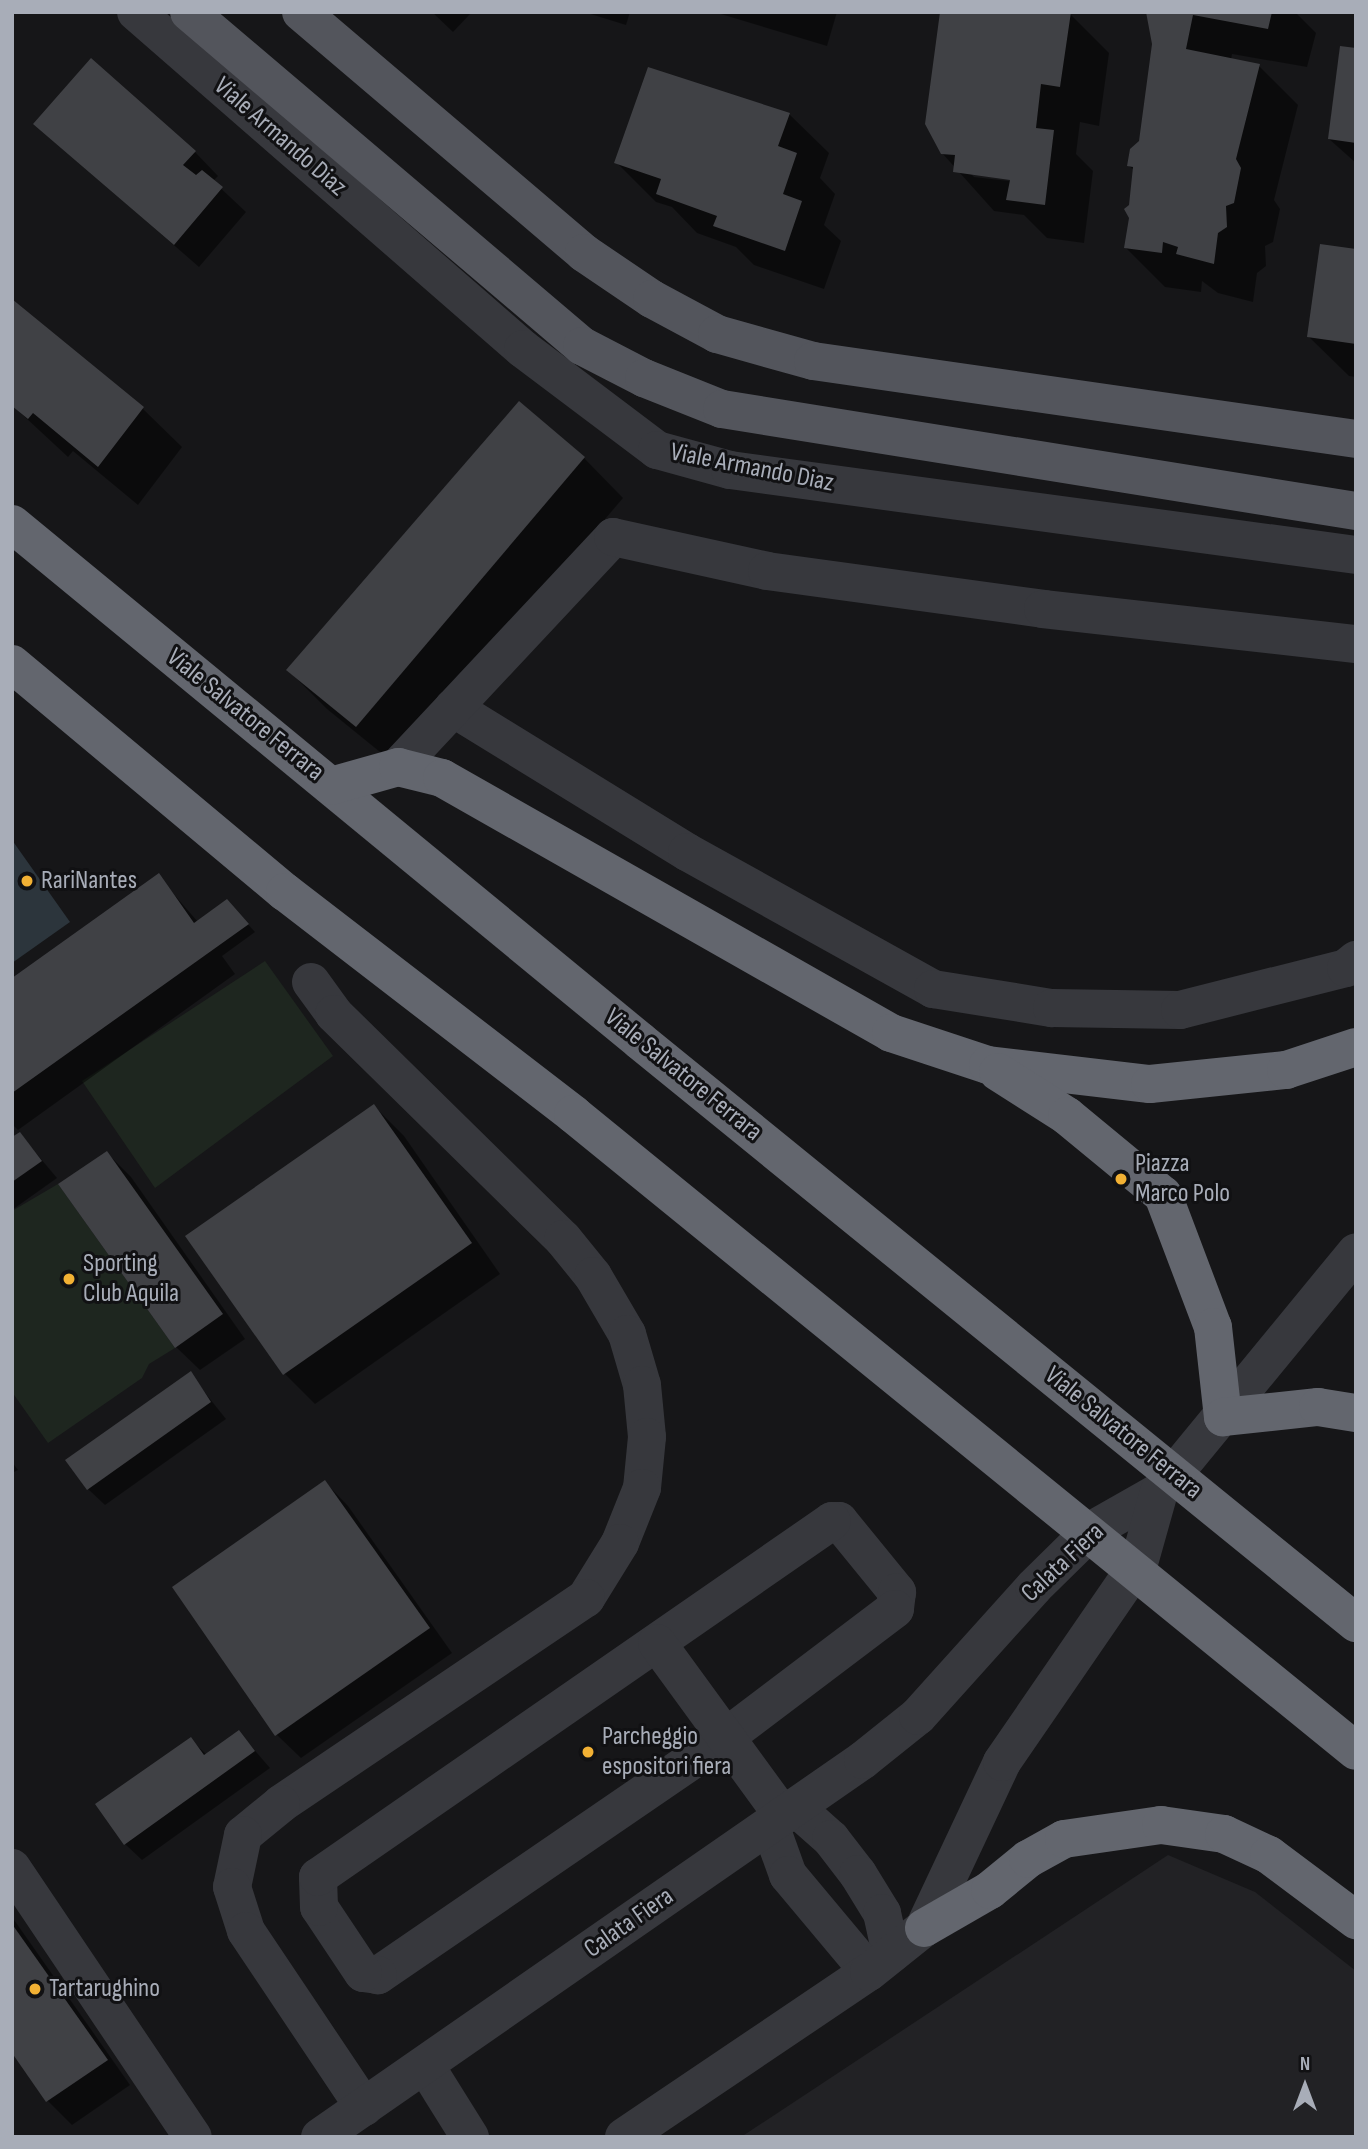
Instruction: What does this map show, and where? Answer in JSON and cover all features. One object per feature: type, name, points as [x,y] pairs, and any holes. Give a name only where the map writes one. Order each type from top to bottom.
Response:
[{"type":"highway","name":"Viale Salvatore Ferrara","points":[[12,524],[640,1041],[1356,1623]]},
{"type":"highway","points":[[12,664],[285,892],[573,1114],[1356,1751]]},
{"type":"highway","points":[[331,786],[398,767],[442,778],[891,1033],[988,1065],[1150,1084],[1286,1070],[1356,1047]]},
{"type":"highway","points":[[988,1065],[1068,1116],[1163,1195],[1213,1327],[1223,1417],[1318,1407],[1356,1413]]},
{"type":"highway","points":[[924,1928],[990,1890],[1028,1859],[1064,1839],[1161,1825],[1224,1834],[1269,1855],[1356,1920]]},
{"type":"main road","name":"Viale Armando Diaz","points":[[189,12],[572,338],[644,378],[722,409],[1356,511]]},
{"type":"main road","points":[[301,12],[584,253],[652,299],[717,334],[813,361],[1356,439]]},
{"type":"street","name":"Viale Armando Diaz","points":[[136,12],[523,349],[657,450],[730,470],[1356,555]]},
{"type":"street","points":[[398,767],[613,537],[767,571],[1043,610],[1356,644]]},
{"type":"street","points":[[453,708],[687,852],[933,989],[1052,1008],[1180,1010],[1346,968],[1356,960]]},
{"type":"street","points":[[311,982],[334,1014],[563,1239],[593,1276],[627,1334],[642,1385],[647,1437],[642,1488],[620,1543],[586,1598],[281,1804],[243,1835],[232,1887],[246,1931],[364,2107]]},
{"type":"street","points":[[1159,1492],[1356,1252]]},
{"type":"street","name":"Calata Fiera","points":[[320,2137],[783,1816],[918,1716],[1034,1587],[1092,1530],[1159,1492]]},
{"type":"street","name":"Calata Fiera","points":[[624,2137],[880,1963],[924,1928],[1002,1762],[1139,1563],[1159,1492]]},
{"type":"street","points":[[832,1521],[839,1521],[897,1592],[895,1609],[726,1737],[378,1975],[363,1973],[319,1907],[318,1877],[832,1521]]},
{"type":"street","points":[[657,1643],[783,1816],[831,1839],[858,1874],[882,1913],[880,1963]]},
{"type":"street","points":[[783,1816],[788,1875],[880,1963]]},
{"type":"street","points":[[12,1868],[193,2137]]},
{"type":"street","points":[[425,2065],[470,2137]]},
{"type":"shaded area","name":"RariNantes","points":[[12,840],[70,922],[12,963]]},
{"type":"shaded area","points":[[265,961],[333,1056],[155,1188],[82,1081]]},
{"type":"shaded area","name":"Sporting Club Aquila","points":[[58,1184],[175,1348],[149,1364],[142,1378],[48,1443],[12,1392],[12,1211]]},
{"type":"shaded area","points":[[1168,1855],[1255,1892],[1356,1971],[1356,2137],[741,2137]]},
{"type":"building","points":[[940,12],[1071,12],[1060,87],[1041,84],[1036,128],[1054,130],[1045,205],[1006,200],[1010,180],[953,172],[955,155],[941,154],[925,124]]},
{"type":"building","points":[[1146,12],[1272,12],[1268,29],[1193,15],[1186,49],[1260,64],[1236,159],[1241,168],[1234,203],[1226,206],[1227,227],[1218,233],[1214,264],[1176,254],[1178,247],[1163,242],[1162,253],[1124,248],[1129,218],[1124,209],[1129,205],[1133,167],[1127,166],[1130,149],[1139,141],[1152,44]]},
{"type":"building","points":[[1340,46],[1356,48],[1356,143],[1328,139]]},
{"type":"building","points":[[91,58],[196,151],[183,165],[196,175],[202,170],[223,187],[174,245],[33,124]]},
{"type":"building","points":[[648,67],[790,113],[778,146],[797,153],[783,194],[802,201],[785,251],[713,226],[717,216],[656,194],[661,179],[614,163]]},
{"type":"building","points":[[1320,244],[1356,249],[1356,344],[1307,337]]},
{"type":"building","points":[[12,299],[144,407],[98,467],[33,413],[28,419],[12,406]]},
{"type":"building","points":[[519,401],[585,457],[356,727],[286,670]]},
{"type":"building","points":[[159,873],[194,923],[227,899],[249,924],[12,1093],[12,978]]},
{"type":"building","points":[[374,1104],[472,1243],[283,1375],[185,1236]]},
{"type":"building","points":[[20,1132],[42,1161],[12,1182],[12,1137]]},
{"type":"building","points":[[107,1151],[223,1314],[175,1348],[58,1184]]},
{"type":"building","points":[[191,1371],[211,1402],[87,1490],[65,1460]]},
{"type":"building","points":[[325,1480],[430,1628],[275,1736],[172,1587]]},
{"type":"building","points":[[239,1730],[255,1751],[124,1845],[95,1804],[191,1737],[204,1755]]},
{"type":"building","name":"Tartarughino","points":[[12,1924],[108,2060],[46,2102],[12,2053]]},
{"type":"place","name":"RariNantes","points":[[27,881]]},
{"type":"place","name":"Piazza Marco Polo","points":[[1121,1179]]},
{"type":"place","name":"Sporting Club Aquila","points":[[69,1279]]},
{"type":"place","name":"Parcheggio espositori fiera","points":[[588,1752]]},
{"type":"place","name":"Tartarughino","points":[[35,1989]]}]
